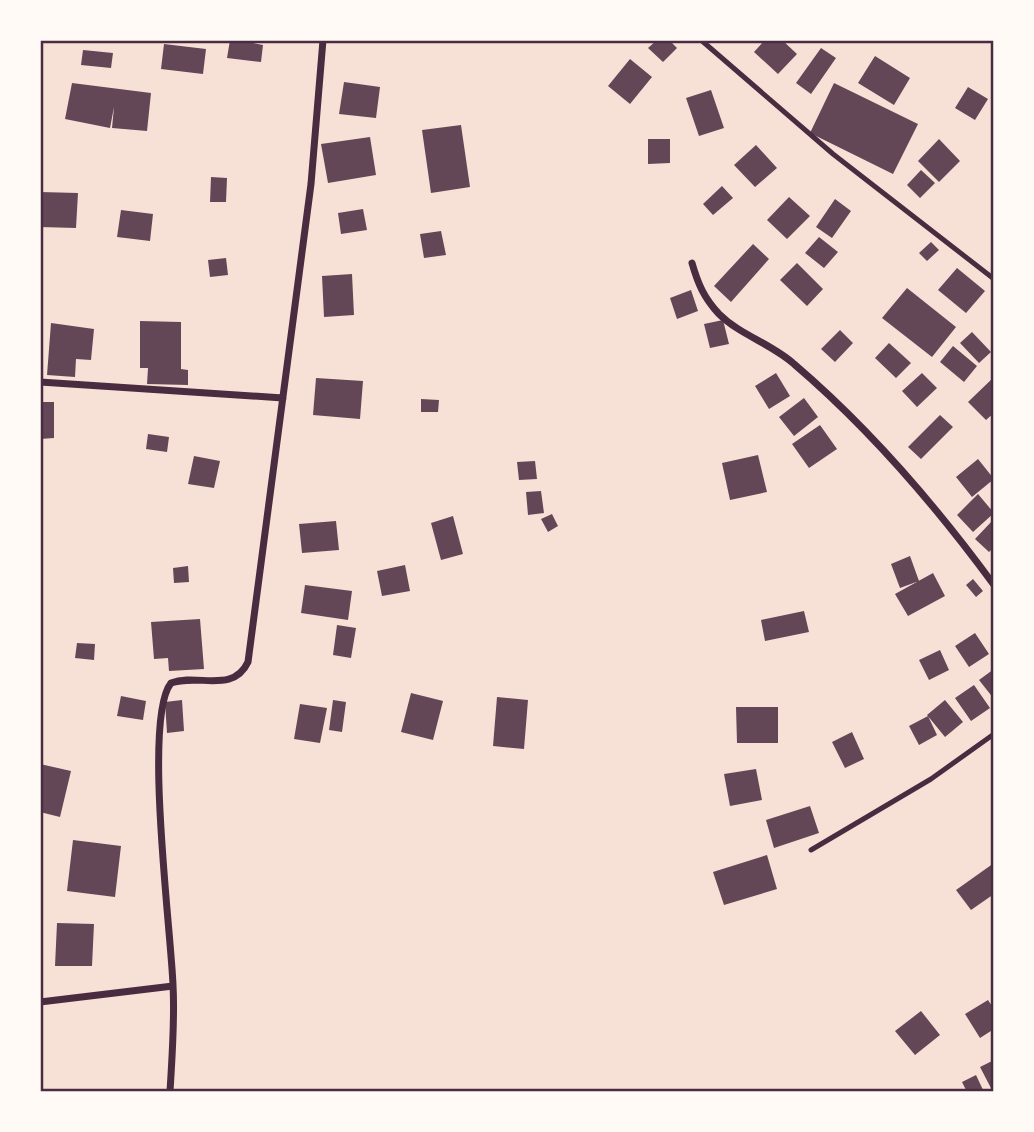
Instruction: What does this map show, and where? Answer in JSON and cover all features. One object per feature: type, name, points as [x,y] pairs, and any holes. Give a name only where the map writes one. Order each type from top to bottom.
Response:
[{"type":"street","points":[[170,1092],[173,986],[159,799],[160,705],[171,682],[180,679],[229,681],[241,675],[248,662],[311,184],[323,40]]},
{"type":"street","points":[[692,263],[699,287],[722,316],[794,363],[923,495],[994,584]]},
{"type":"street","points":[[40,382],[283,398]]},
{"type":"street","points":[[40,1002],[173,986]]},
{"type":"lane","points":[[701,40],[833,154],[994,279]]},
{"type":"lane","points":[[811,850],[931,779],[994,734]]},
{"type":"building","points":[[230,40],[253,40],[253,43],[263,45],[261,62],[227,58]]},
{"type":"building","points":[[657,40],[669,40],[677,48],[663,62],[648,48]]},
{"type":"building","points":[[765,40],[782,40],[797,54],[778,74],[754,52]]},
{"type":"building","points":[[164,44],[206,49],[203,74],[161,69]]},
{"type":"building","points":[[821,48],[836,58],[811,94],[796,83]]},
{"type":"building","points":[[83,50],[113,53],[111,68],[81,65]]},
{"type":"building","points":[[875,56],[910,78],[894,105],[858,83]]},
{"type":"building","points":[[630,59],[652,77],[630,104],[608,86]]},
{"type":"building","points":[[344,82],[380,87],[376,118],[339,114]]},
{"type":"building","points":[[72,83],[151,93],[147,131],[112,128],[114,107],[110,128],[65,119]]},
{"type":"building","points":[[834,83],[918,124],[893,174],[810,133]]},
{"type":"building","points":[[968,87],[988,99],[975,120],[955,108]]},
{"type":"building","points":[[711,90],[724,128],[699,136],[686,98]]},
{"type":"building","points":[[461,125],[470,187],[431,193],[422,130]]},
{"type":"building","points":[[370,137],[376,175],[328,183],[321,144]]},
{"type":"building","points":[[648,139],[670,139],[670,163],[648,164]]},
{"type":"building","points":[[939,139],[960,161],[939,182],[918,161]]},
{"type":"building","points":[[756,145],[777,168],[755,187],[734,165]]},
{"type":"building","points":[[921,170],[935,183],[920,198],[907,185]]},
{"type":"building","points":[[211,177],[227,178],[226,202],[210,202]]},
{"type":"building","points":[[722,186],[733,198],[713,215],[703,204]]},
{"type":"building","points":[[40,192],[78,193],[76,228],[40,227]]},
{"type":"building","points":[[789,197],[810,216],[787,239],[767,220]]},
{"type":"building","points":[[835,199],[851,211],[832,238],[816,227]]},
{"type":"building","points":[[363,209],[367,230],[341,234],[338,213]]},
{"type":"building","points":[[121,210],[153,214],[150,241],[117,237]]},
{"type":"building","points":[[441,231],[446,255],[424,258],[420,234]]},
{"type":"building","points":[[819,237],[838,252],[824,268],[805,253]]},
{"type":"building","points":[[931,242],[939,250],[927,261],[919,253]]},
{"type":"building","points":[[753,244],[769,259],[731,302],[714,286]]},
{"type":"building","points":[[226,258],[228,275],[210,277],[208,260]]},
{"type":"building","points":[[797,263],[823,289],[807,306],[780,280]]},
{"type":"building","points":[[957,268],[985,291],[966,313],[938,290]]},
{"type":"building","points":[[352,274],[354,315],[324,317],[322,276]]},
{"type":"building","points":[[907,288],[956,327],[932,357],[882,318]]},
{"type":"building","points":[[691,290],[698,311],[677,319],[670,298]]},
{"type":"building","points":[[723,320],[729,344],[710,348],[704,324]]},
{"type":"building","points":[[140,321],[181,322],[181,369],[188,370],[188,385],[147,384],[148,368],[140,368]]},
{"type":"building","points":[[51,323],[94,329],[91,360],[76,359],[75,377],[47,375]]},
{"type":"building","points":[[840,330],[853,343],[835,362],[821,349]]},
{"type":"building","points":[[972,332],[991,352],[979,363],[960,343]]},
{"type":"building","points":[[889,343],[911,363],[896,378],[875,358]]},
{"type":"building","points":[[953,346],[977,366],[964,382],[940,362]]},
{"type":"building","points":[[776,373],[790,396],[769,409],[755,386]]},
{"type":"building","points":[[922,373],[937,388],[917,407],[902,391]]},
{"type":"building","points":[[994,377],[994,413],[986,420],[968,402]]},
{"type":"building","points":[[316,378],[363,381],[360,419],[313,415]]},
{"type":"building","points":[[804,398],[818,417],[794,436],[779,417]]},
{"type":"building","points":[[421,399],[439,400],[438,412],[421,412]]},
{"type":"building","points":[[40,402],[54,402],[54,438],[40,439]]},
{"type":"building","points":[[940,415],[953,427],[921,459],[908,447]]},
{"type":"building","points":[[820,425],[837,449],[809,468],[792,444]]},
{"type":"building","points":[[148,434],[169,437],[167,452],[146,449]]},
{"type":"building","points":[[758,455],[767,492],[730,500],[722,463]]},
{"type":"building","points":[[194,456],[220,461],[214,488],[188,484]]},
{"type":"building","points":[[978,459],[994,479],[972,497],[956,477]]},
{"type":"building","points":[[535,461],[537,479],[519,480],[517,462]]},
{"type":"building","points":[[541,491],[544,513],[528,515],[526,492]]},
{"type":"building","points":[[978,494],[994,513],[973,532],[957,515]]},
{"type":"building","points":[[552,514],[558,526],[548,532],[541,519]]},
{"type":"building","points":[[453,516],[463,554],[441,560],[431,523]]},
{"type":"building","points":[[336,521],[339,550],[302,553],[299,524]]},
{"type":"building","points":[[992,521],[994,547],[989,552],[975,539]]},
{"type":"building","points":[[910,556],[919,581],[900,588],[891,564]]},
{"type":"building","points":[[405,565],[410,591],[382,596],[377,571]]},
{"type":"building","points":[[188,566],[189,582],[174,583],[173,568]]},
{"type":"building","points":[[933,573],[945,596],[908,616],[895,594]]},
{"type":"building","points":[[973,579],[983,591],[976,597],[966,585]]},
{"type":"building","points":[[305,585],[352,591],[348,620],[301,613]]},
{"type":"building","points":[[804,611],[809,632],[765,641],[761,620]]},
{"type":"building","points":[[200,619],[204,669],[169,671],[168,658],[154,659],[151,622]]},
{"type":"building","points":[[337,625],[356,628],[351,658],[333,655]]},
{"type":"building","points":[[975,633],[989,654],[969,667],[955,646]]},
{"type":"building","points":[[77,643],[95,644],[94,660],[75,658]]},
{"type":"building","points":[[940,650],[949,670],[929,680],[919,660]]},
{"type":"building","points":[[994,669],[994,699],[979,680]]},
{"type":"building","points":[[974,685],[990,708],[971,721],[955,698]]},
{"type":"building","points":[[411,693],[443,701],[433,740],[401,732]]},
{"type":"building","points":[[121,696],[146,701],[143,720],[117,716]]},
{"type":"building","points":[[497,697],[528,700],[524,749],[493,746]]},
{"type":"building","points":[[182,700],[184,731],[167,733],[165,702]]},
{"type":"building","points":[[333,700],[346,702],[342,732],[329,730]]},
{"type":"building","points":[[945,700],[963,722],[945,737],[927,715]]},
{"type":"building","points":[[300,704],[327,708],[320,743],[294,739]]},
{"type":"building","points":[[736,707],[778,707],[778,743],[737,743]]},
{"type":"building","points":[[928,716],[937,735],[919,745],[909,726]]},
{"type":"building","points":[[852,732],[864,759],[845,768],[832,742]]},
{"type":"building","points":[[40,764],[71,771],[60,817],[40,812]]},
{"type":"building","points":[[756,769],[762,800],[730,806],[724,774]]},
{"type":"building","points":[[810,806],[819,833],[774,848],[766,820]]},
{"type":"building","points":[[73,840],[121,846],[115,897],[67,891]]},
{"type":"building","points":[[767,855],[777,889],[724,905],[713,872]]},
{"type":"building","points":[[994,863],[994,894],[971,910],[956,890]]},
{"type":"building","points":[[57,923],[94,924],[92,966],[55,966]]},
{"type":"building","points":[[988,1000],[994,1009],[994,1029],[980,1038],[965,1014]]},
{"type":"building","points":[[921,1011],[940,1035],[915,1055],[895,1031]]},
{"type":"building","points":[[994,1060],[994,1092],[993,1092],[980,1067]]},
{"type":"building","points":[[976,1075],[984,1092],[967,1092],[962,1082]]}]
